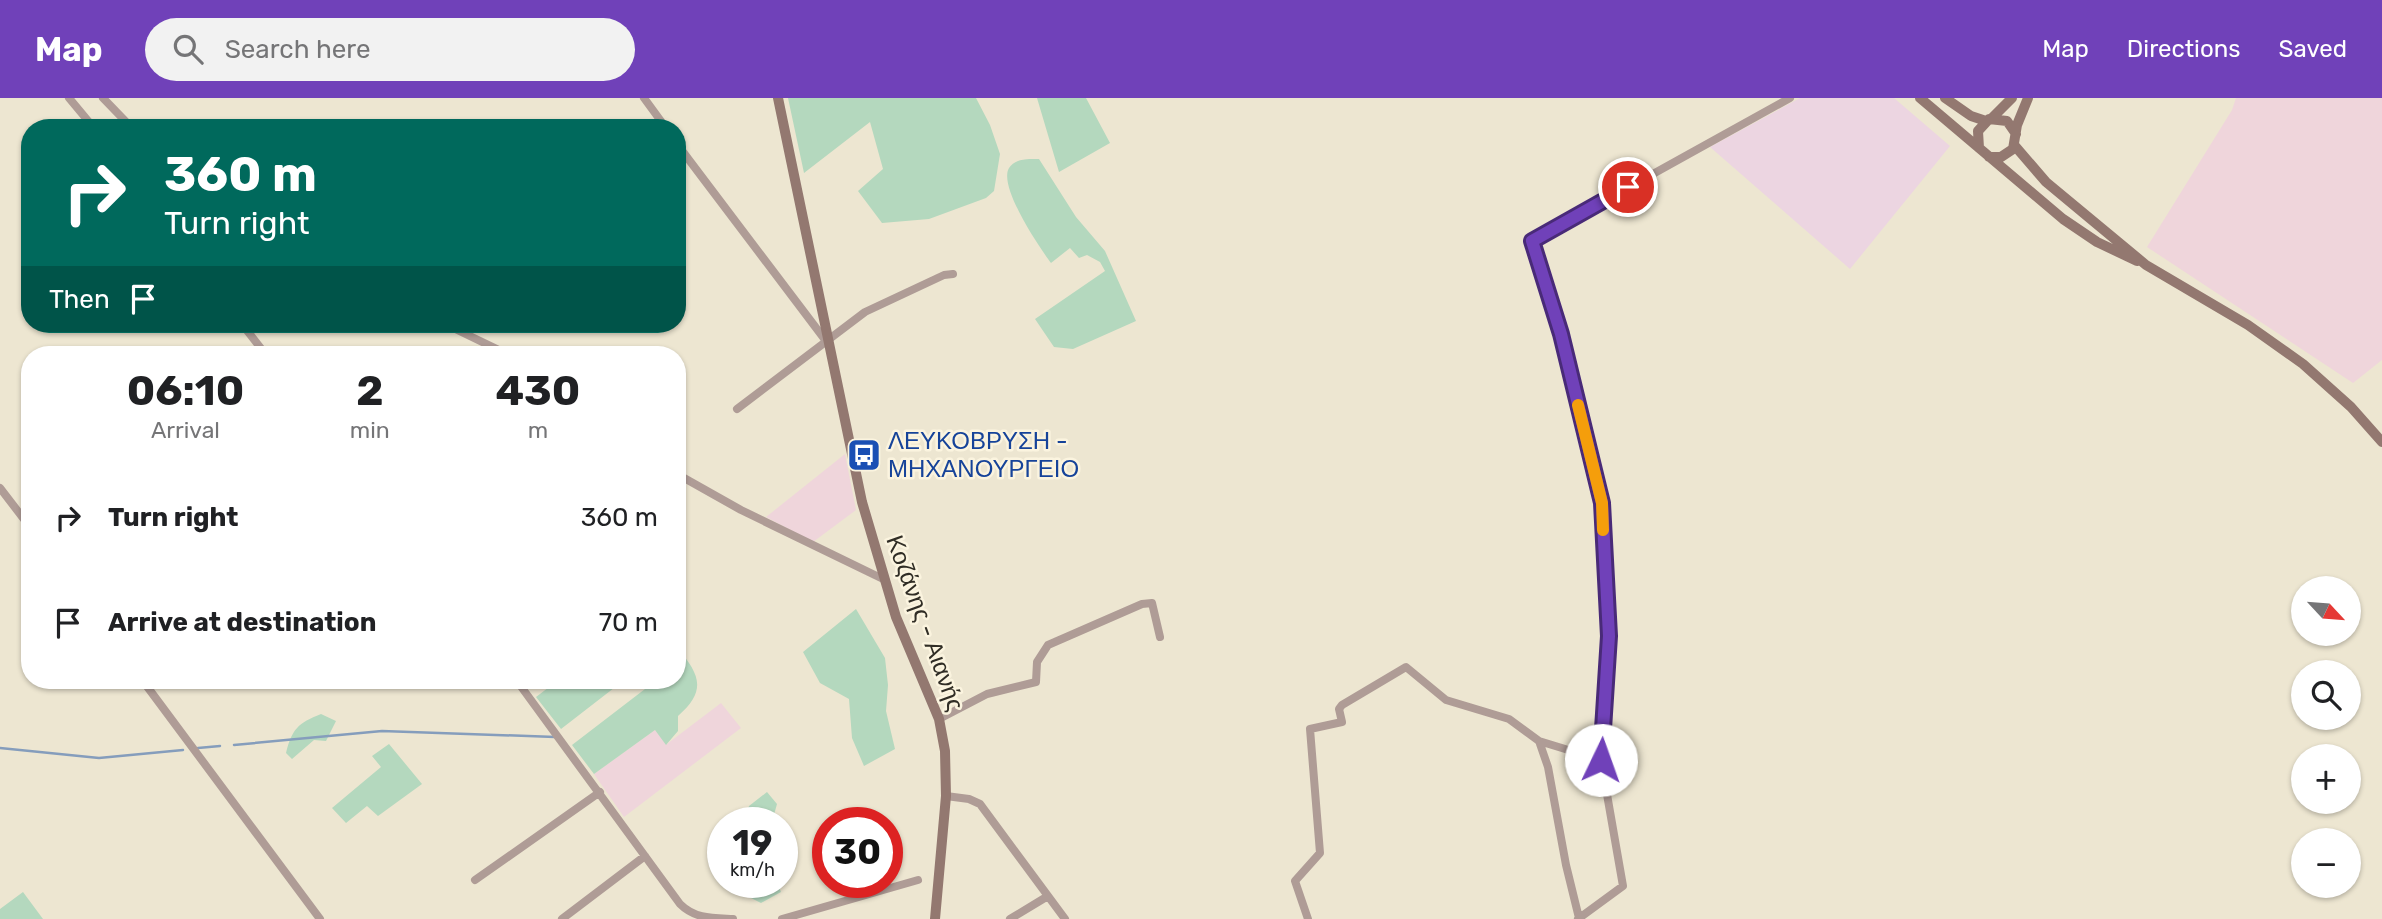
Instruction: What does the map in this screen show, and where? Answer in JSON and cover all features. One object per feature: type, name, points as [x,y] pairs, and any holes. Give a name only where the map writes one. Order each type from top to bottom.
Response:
[{"type":"street","points":[[69,98],[86,119]]},
{"type":"street","points":[[103,98],[123,119]]},
{"type":"street","points":[[644,98],[659,119]]},
{"type":"street","name":"Κοζάνης - Αιανής","points":[[778,98],[826,341],[862,502],[883,579],[939,719],[945,751],[946,796],[935,919]]},
{"type":"street","points":[[1539,741],[1548,767],[1578,918],[1623,886],[1601,760],[1609,636],[1602,503],[1561,334],[1532,241],[1699,146],[1790,98]]},
{"type":"street","points":[[1920,98],[2009,177],[2079,231],[2146,265],[2282,347],[2351,407],[2382,442]]},
{"type":"street","points":[[1945,98],[1971,116],[2007,121],[2015,140],[2046,182],[2146,265]]},
{"type":"street","points":[[1979,148],[1976,135],[2012,98]]},
{"type":"street","points":[[1989,157],[2004,156],[2015,140],[2028,98]]},
{"type":"street","points":[[686,156],[826,341]]},
{"type":"street","points":[[737,409],[865,312],[893,297],[944,275],[953,274]]},
{"type":"street","points":[[464,333],[490,346]]},
{"type":"street","points":[[686,479],[752,516],[883,579]]},
{"type":"street","points":[[0,488],[21,515]]},
{"type":"street","points":[[939,719],[987,694],[1035,682],[1037,662],[1048,645],[1142,604],[1152,603],[1160,637]]},
{"type":"street","points":[[1308,919],[1295,881],[1320,853],[1310,729],[1342,722],[1339,709],[1342,705],[1406,667],[1446,700],[1508,719],[1539,741],[1601,760]]},
{"type":"street","points":[[149,689],[320,919]]},
{"type":"street","points":[[523,689],[688,912],[702,917],[733,919]]},
{"type":"street","points":[[475,880],[600,792]]},
{"type":"street","points":[[946,796],[969,799],[979,804],[1065,919]]},
{"type":"street","points":[[562,919],[645,856]]},
{"type":"street","points":[[782,919],[918,880]]},
{"type":"street","points":[[1010,919],[1048,896]]},
{"type":"shaded area","points":[[1800,98],[1894,98],[1950,146],[1850,269],[1710,147]]},
{"type":"shaded area","points":[[2236,98],[2382,98],[2382,360],[2353,383],[2147,247],[2232,110]]},
{"type":"shaded area","points":[[845,454],[856,510],[813,542],[766,517]]},
{"type":"shaded area","points":[[721,703],[741,728],[624,817],[594,774],[655,730],[667,744]]},
{"type":"green space","points":[[788,98],[976,98],[990,125],[1000,154],[994,191],[986,198],[929,219],[882,223],[858,191],[883,169],[870,122],[804,173]]},
{"type":"green space","points":[[1037,98],[1086,98],[1110,143],[1059,172]]},
{"type":"green space","points":[[1039,159],[1076,217],[1105,251],[1136,321],[1073,349],[1054,347],[1035,319],[1105,271],[1100,262],[1087,255],[1079,258],[1070,248],[1051,263],[1030,231],[1014,202],[1007,177],[1009,168],[1015,162]]},
{"type":"green space","points":[[856,609],[885,658],[888,685],[886,711],[895,749],[864,766],[852,738],[849,699],[820,683],[803,652]]},
{"type":"green space","points":[[686,659],[691,666],[697,690],[694,698],[678,716],[678,731],[666,745],[655,730],[594,774],[572,745],[645,689],[686,689]]},
{"type":"green space","points":[[546,689],[613,689],[561,729],[536,697]]},
{"type":"green space","points":[[321,714],[336,721],[326,741],[314,740],[292,759],[286,753],[294,732],[301,724]]},
{"type":"green space","points":[[389,744],[422,784],[378,816],[367,806],[346,823],[332,808],[381,767],[372,756]]},
{"type":"green space","points":[[767,792],[777,804],[776,807],[749,806]]},
{"type":"green space","points":[[23,892],[43,919],[0,919],[0,909]]},
{"type":"green space","points":[[751,898],[770,898],[761,903]]},
{"type":"waterway","points":[[234,745],[382,731],[555,737]]},
{"type":"waterway","points":[[198,748],[220,746]]},
{"type":"waterway","points":[[0,748],[99,758],[183,750]]},
{"type":"slow traffic","points":[[1578,405],[1602,503],[1603,530]]},
{"type":"place","name":"ΛΕΥΚΟΒΡΥΣΗ - ΜΗΧΑΝΟΥΡΓΕΙΟ","points":[[864,455]]},
{"type":"route","points":[[1601,760],[1609,636],[1609,592],[1602,503],[1561,334],[1532,241],[1628,187]]}]
